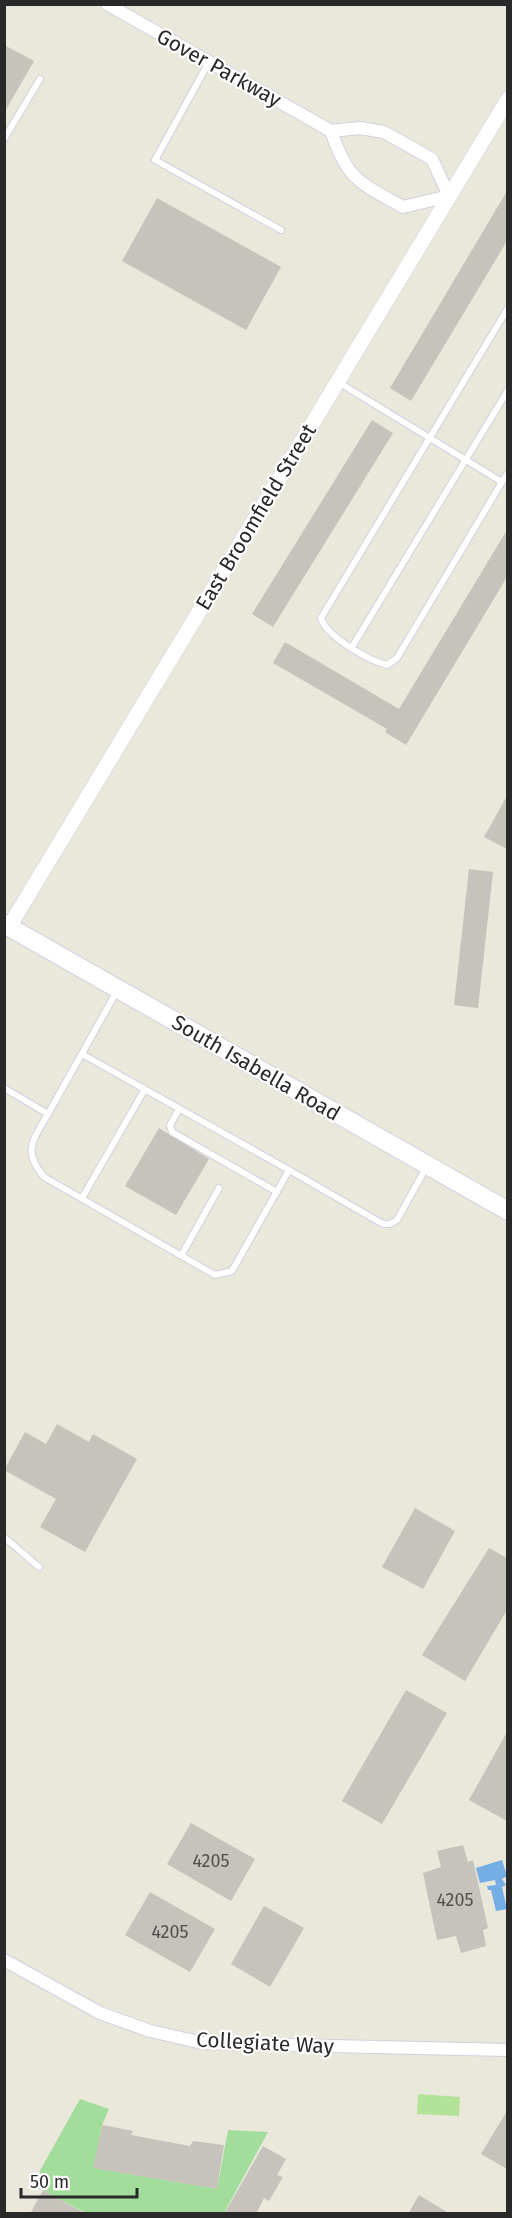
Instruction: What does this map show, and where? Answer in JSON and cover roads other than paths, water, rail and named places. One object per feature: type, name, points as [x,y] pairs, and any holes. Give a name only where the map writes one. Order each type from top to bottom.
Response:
[{"type":"main road","name":"South Isabella Road","points":[[6,929],[118,989],[507,1212]]},
{"type":"street","name":"Gover Parkway","points":[[107,4],[127,9],[209,62],[331,131]]},
{"type":"street","name":"East Broomfield Street","points":[[6,929],[507,99]]},
{"type":"street","points":[[360,128],[384,132],[432,159],[450,196],[403,207],[360,182],[348,172],[331,131],[360,128]]},
{"type":"street","name":"Collegiate Way","points":[[4,1960],[100,2013],[150,2031],[203,2043],[507,2050]]},
{"type":"lane","points":[[209,62],[155,160],[281,230]]},
{"type":"lane","points":[[4,139],[40,79]]},
{"type":"lane","points":[[507,309],[321,618],[324,628],[376,662],[387,665],[398,658],[507,473]]},
{"type":"lane","points":[[338,382],[502,482]]},
{"type":"lane","points":[[352,647],[507,390]]},
{"type":"lane","points":[[118,989],[30,1149],[33,1164],[44,1177],[215,1275],[232,1271],[289,1170]]},
{"type":"lane","points":[[82,1054],[383,1224],[390,1224],[397,1220],[428,1166]]},
{"type":"lane","points":[[4,1088],[48,1114]]},
{"type":"lane","points":[[82,1198],[145,1089]]},
{"type":"lane","points":[[179,1109],[170,1125],[172,1132],[277,1192]]},
{"type":"lane","points":[[181,1256],[219,1188]]},
{"type":"lane","points":[[4,1537],[39,1568]]},
{"type":"water","points":[[502,1860],[507,1876],[502,1879],[506,1885],[502,1887],[507,1909],[496,1911],[491,1890],[488,1890],[487,1886],[496,1885],[495,1880],[480,1883],[476,1868]]}]
